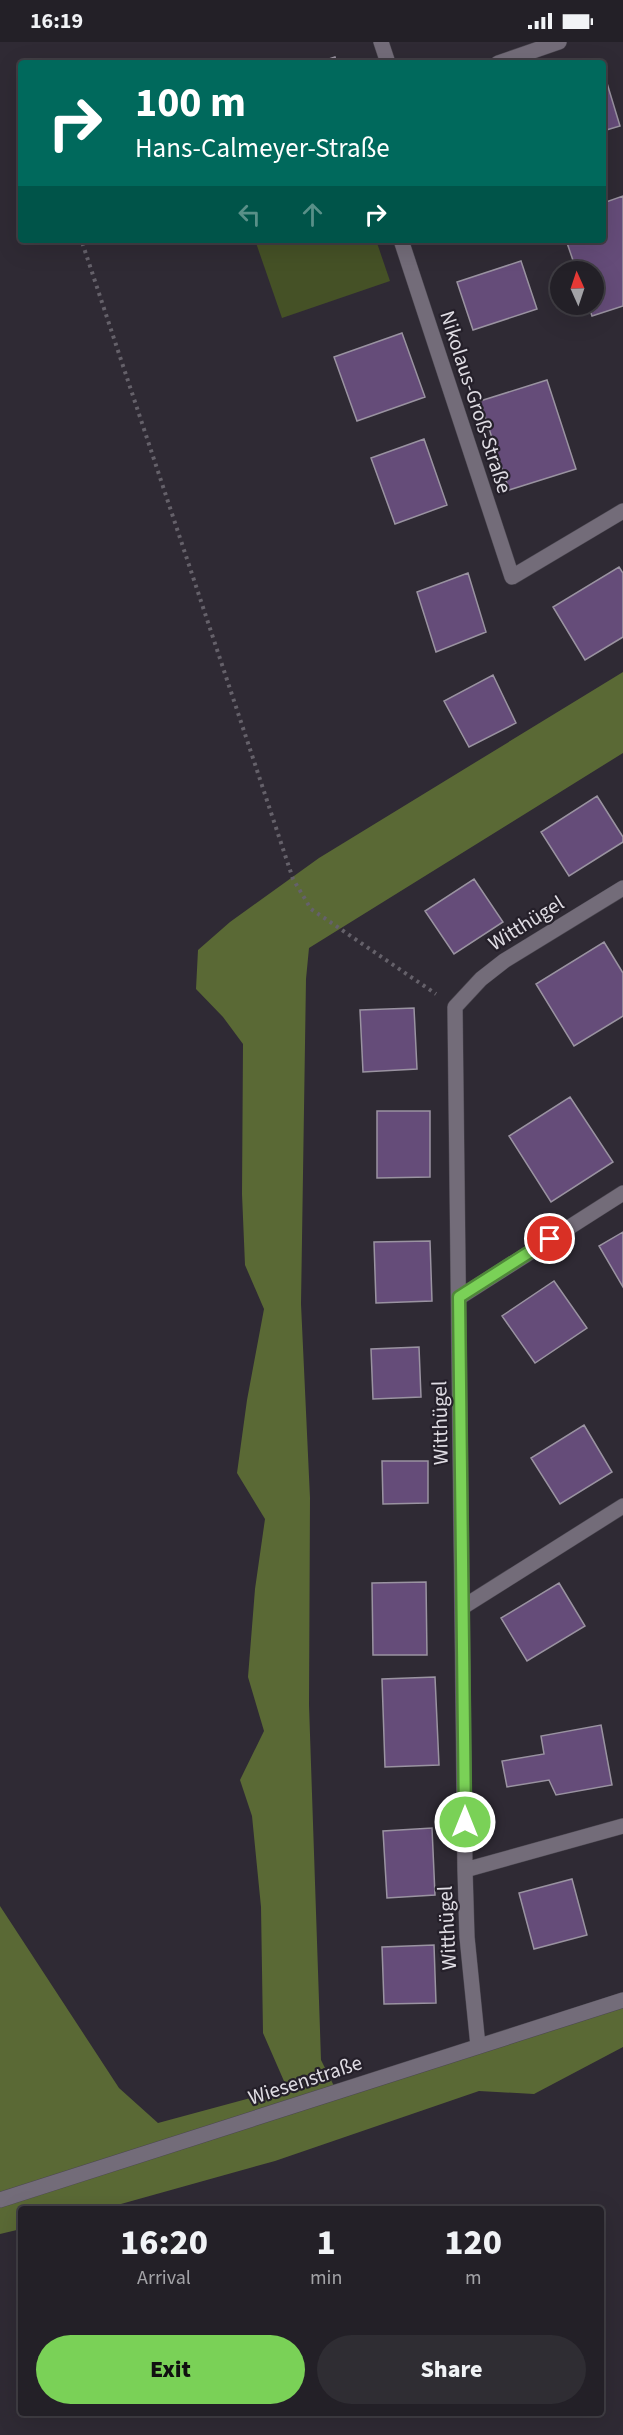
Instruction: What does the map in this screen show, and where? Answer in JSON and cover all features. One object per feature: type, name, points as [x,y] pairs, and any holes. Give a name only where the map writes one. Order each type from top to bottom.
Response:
[{"type":"street","points":[[381,42],[387,60]]},
{"type":"street","points":[[507,60],[559,42]]},
{"type":"street","name":"Nikolaus-Groß-Straße","points":[[402,243],[512,577],[623,511]]},
{"type":"street","name":"Witthügel","points":[[478,2046],[467,1936],[465,1870],[455,1006],[481,979],[504,961],[623,888]]},
{"type":"street","points":[[459,1297],[623,1193]]},
{"type":"street","points":[[463,1607],[623,1506]]},
{"type":"street","points":[[465,1870],[623,1826]]},
{"type":"street","name":"Wiesenstraße","points":[[0,2200],[623,2000]]},
{"type":"path","points":[[82,243],[293,879],[311,909],[455,1006]]},
{"type":"green space","points":[[256,243],[377,243],[390,281],[282,318]]},
{"type":"green space","points":[[623,672],[623,753],[309,948],[306,979],[301,1304],[310,1498],[309,1705],[321,2060],[337,2092],[623,2000],[623,2047],[534,2094],[479,2091],[275,2161],[114,2206],[18,2206],[18,2230],[0,2234],[0,1906],[119,2088],[158,2123],[287,2088],[263,2033],[261,1907],[252,1816],[240,1780],[264,1731],[248,1677],[255,1589],[265,1519],[237,1473],[247,1400],[264,1309],[245,1265],[242,1194],[243,1044],[223,1017],[196,989],[198,950],[230,922],[319,858]]},
{"type":"building","points":[[606,80],[620,126],[606,130]]},
{"type":"building","points":[[623,196],[623,306],[604,312],[604,261],[573,261],[567,243],[606,243],[606,202]]},
{"type":"building","points":[[521,261],[537,309],[473,330],[457,282]]},
{"type":"building","points":[[402,333],[425,397],[357,421],[334,357]]},
{"type":"building","points":[[547,380],[576,469],[509,490],[480,401]]},
{"type":"building","points":[[424,439],[447,505],[395,524],[371,458]]},
{"type":"building","points":[[619,567],[623,573],[623,637],[585,660],[553,607]]},
{"type":"building","points":[[468,573],[486,632],[436,652],[417,592]]},
{"type":"building","points":[[493,675],[516,723],[469,747],[444,701]]},
{"type":"building","points":[[597,796],[623,837],[623,842],[569,876],[541,832]]},
{"type":"building","points":[[474,879],[503,922],[454,954],[425,911]]},
{"type":"building","points":[[604,942],[623,973],[623,1016],[574,1046],[536,984]]},
{"type":"building","points":[[414,1008],[417,1069],[363,1072],[360,1010]]},
{"type":"building","points":[[570,1097],[613,1162],[551,1202],[509,1136]]},
{"type":"building","points":[[377,1111],[430,1111],[430,1177],[377,1178]]},
{"type":"building","points":[[623,1232],[623,1287],[599,1246]]},
{"type":"building","points":[[430,1241],[432,1301],[376,1303],[374,1242]]},
{"type":"building","points":[[554,1281],[587,1328],[535,1363],[502,1316]]},
{"type":"building","points":[[419,1347],[421,1397],[373,1399],[371,1349]]},
{"type":"building","points":[[584,1425],[612,1472],[560,1504],[531,1458]]},
{"type":"building","points":[[382,1461],[428,1461],[428,1503],[383,1504]]},
{"type":"building","points":[[426,1582],[427,1655],[373,1655],[372,1583]]},
{"type":"building","points":[[559,1583],[585,1626],[527,1661],[501,1618]]},
{"type":"building","points":[[435,1677],[439,1765],[385,1767],[382,1679]]},
{"type":"building","points":[[601,1725],[612,1785],[556,1795],[549,1780],[507,1787],[502,1761],[544,1754],[541,1736]]},
{"type":"building","points":[[432,1828],[435,1895],[387,1898],[383,1831]]},
{"type":"building","points":[[572,1879],[587,1935],[534,1949],[519,1893]]},
{"type":"building","points":[[434,1945],[436,2003],[384,2004],[382,1947]]},
{"type":"route","points":[[465,1822],[459,1297],[550,1239]]}]
